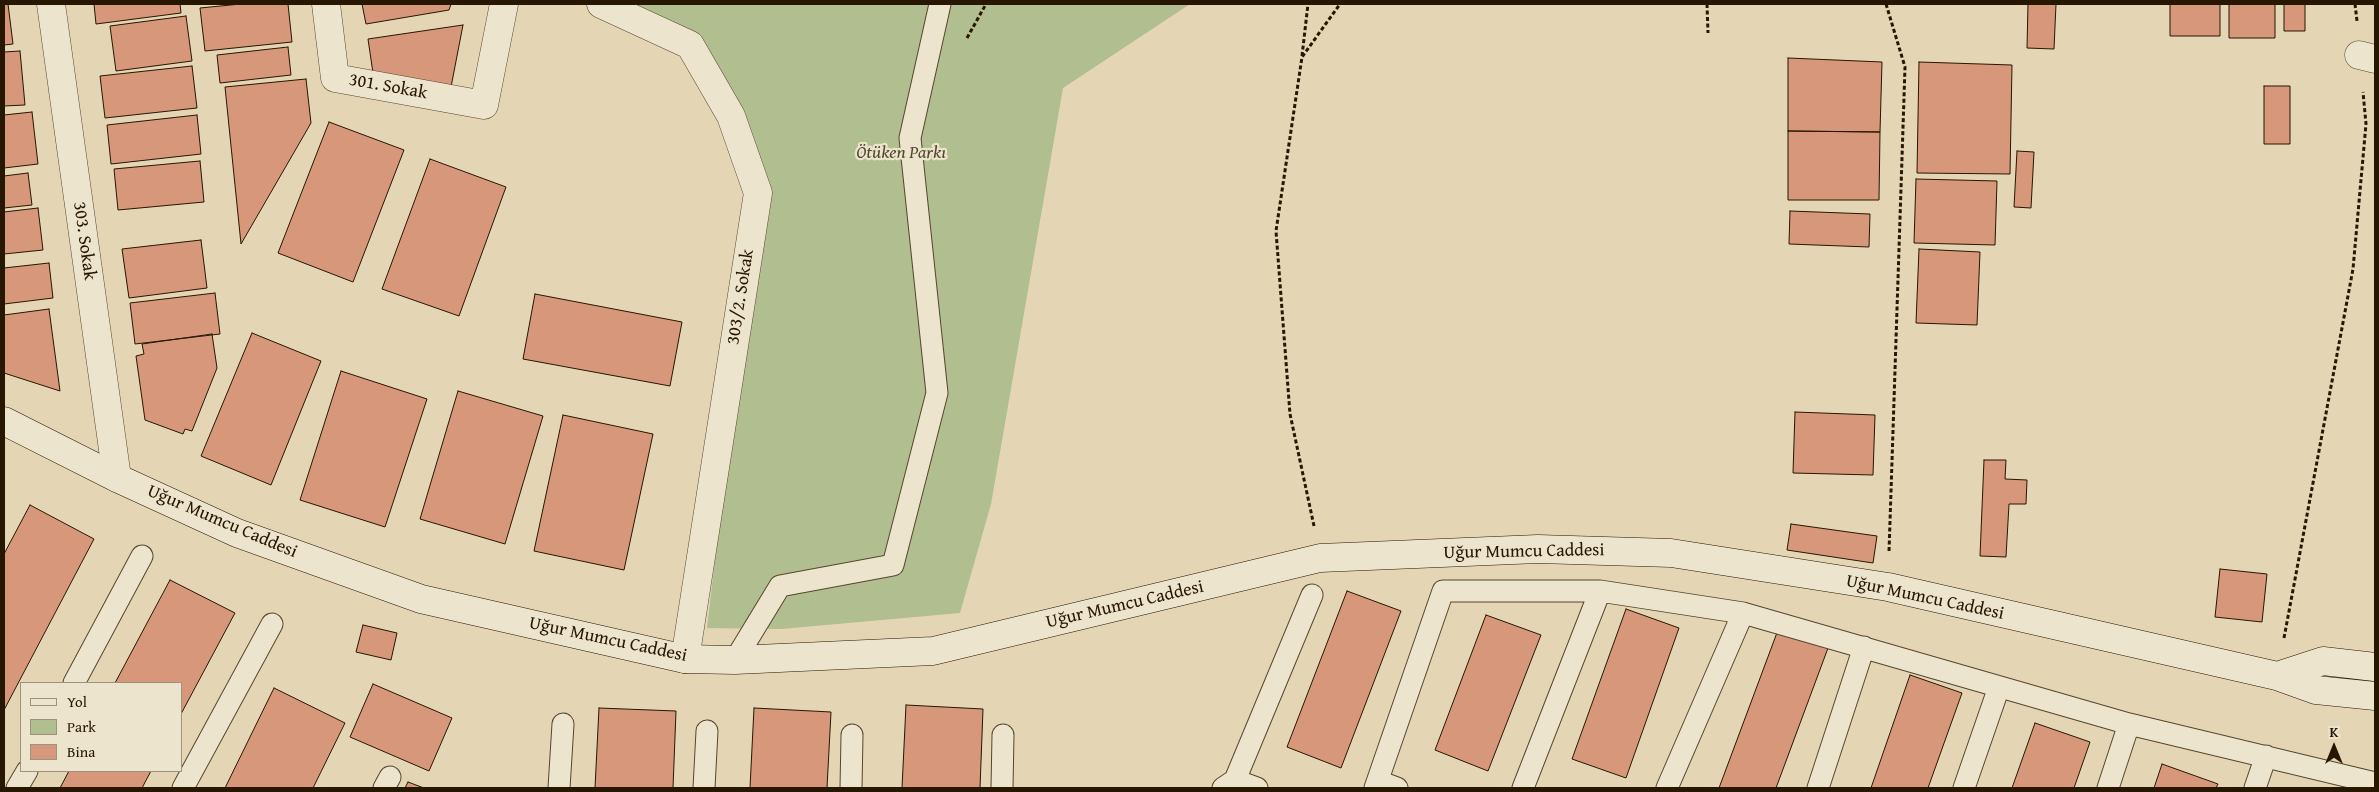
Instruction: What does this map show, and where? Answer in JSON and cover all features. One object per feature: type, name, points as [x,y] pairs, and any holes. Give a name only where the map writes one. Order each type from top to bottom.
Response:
[{"type":"main road","name":"303. Sokak","points":[[51,4],[117,478]]},
{"type":"main road","name":"301. Sokak","points":[[326,4],[335,78],[484,105],[504,4]]},
{"type":"main road","name":"303/2. Sokak","points":[[601,4],[690,46],[731,116],[758,192],[684,659]]},
{"type":"main road","name":"Uğur Mumcu Caddesi","points":[[4,421],[117,478],[237,532],[421,599],[684,659],[735,660],[933,651],[1320,558],[1538,549],[1671,553],[1888,587],[2277,676],[2316,690],[2375,696]]},
{"type":"main road","points":[[2277,676],[2323,661],[2375,667]]},
{"type":"lane","points":[[735,660],[780,586],[893,566],[937,393],[910,138],[940,4]]},
{"type":"lane","points":[[75,682],[142,556]]},
{"type":"lane","points":[[1383,786],[1443,591],[1600,591],[1743,613],[2129,724],[2375,783]]},
{"type":"lane","points":[[1523,788],[1600,591]]},
{"type":"lane","points":[[1256,788],[1230,785],[1312,594]]},
{"type":"lane","points":[[1667,788],[1743,613]]},
{"type":"lane","points":[[183,788],[272,624]]},
{"type":"lane","points":[[1818,788],[1864,647]]},
{"type":"lane","points":[[1964,788],[1999,687]]},
{"type":"lane","points":[[559,788],[563,724]]},
{"type":"lane","points":[[2108,788],[2129,724]]},
{"type":"lane","points":[[704,788],[707,731]]},
{"type":"lane","points":[[851,788],[852,735]]},
{"type":"lane","points":[[1002,788],[1003,735]]},
{"type":"lane","points":[[2255,788],[2266,756]]},
{"type":"lane","points":[[18,788],[26,772]]},
{"type":"path","points":[[1308,4],[1276,231],[1290,414],[1320,558]]},
{"type":"path","points":[[1302,57],[1340,4]]},
{"type":"path","points":[[1707,4],[1708,32]]},
{"type":"path","points":[[1886,4],[1905,67],[1888,587]]},
{"type":"path","points":[[2277,676],[2353,269],[2366,124],[2367,57],[2355,4]]},
{"type":"green space","name":"Ötüken Parkı","points":[[601,4],[1190,4],[1063,88],[991,504],[960,613],[781,629],[707,628],[758,193],[690,45]]},
{"type":"building","points":[[4,4],[8,4],[13,44],[4,45]]},
{"type":"building","points":[[94,4],[180,4],[181,13],[96,24]]},
{"type":"building","points":[[241,4],[288,4],[292,42],[205,51],[200,8]]},
{"type":"building","points":[[362,4],[451,4],[449,10],[366,24]]},
{"type":"building","points":[[2028,4],[2056,4],[2054,49],[2027,48]]},
{"type":"building","points":[[2170,4],[2220,4],[2220,36],[2170,36]]},
{"type":"building","points":[[2229,4],[2275,4],[2275,38],[2229,38]]},
{"type":"building","points":[[2284,4],[2305,4],[2305,31],[2284,31]]},
{"type":"building","points":[[186,16],[192,61],[116,71],[110,26]]},
{"type":"building","points":[[463,25],[451,87],[373,73],[368,39]]},
{"type":"building","points":[[288,47],[291,75],[220,83],[217,55]]},
{"type":"building","points":[[20,51],[25,105],[4,106],[4,52]]},
{"type":"building","points":[[1788,58],[1882,62],[1880,132],[1788,131]]},
{"type":"building","points":[[1919,62],[2012,65],[2010,174],[1917,173]]},
{"type":"building","points":[[192,66],[197,108],[105,118],[100,76]]},
{"type":"building","points":[[306,79],[311,123],[241,244],[225,87]]},
{"type":"building","points":[[2264,86],[2290,86],[2290,144],[2264,144]]},
{"type":"building","points":[[32,112],[38,164],[4,168],[4,115]]},
{"type":"building","points":[[197,115],[201,154],[111,164],[107,125]]},
{"type":"building","points":[[329,122],[404,150],[353,282],[278,253]]},
{"type":"building","points":[[1788,131],[1880,132],[1879,200],[1788,200]]},
{"type":"building","points":[[2017,151],[2034,152],[2031,208],[2014,207]]},
{"type":"building","points":[[430,159],[506,187],[459,316],[382,289]]},
{"type":"building","points":[[200,161],[204,202],[118,210],[114,169]]},
{"type":"building","points":[[28,173],[32,205],[4,208],[4,176]]},
{"type":"building","points":[[1916,179],[1997,181],[1995,245],[1914,243]]},
{"type":"building","points":[[38,208],[43,250],[4,254],[4,212]]},
{"type":"building","points":[[1790,211],[1870,214],[1869,247],[1789,244]]},
{"type":"building","points":[[201,240],[207,288],[129,298],[122,249]]},
{"type":"building","points":[[1919,249],[1980,252],[1977,325],[1916,323]]},
{"type":"building","points":[[49,263],[53,298],[4,304],[4,268]]},
{"type":"building","points":[[215,293],[220,334],[135,344],[130,303]]},
{"type":"building","points":[[535,294],[682,322],[670,386],[523,359]]},
{"type":"building","points":[[49,309],[60,391],[4,373],[4,315]]},
{"type":"building","points":[[252,333],[321,361],[271,485],[201,456]]},
{"type":"building","points":[[212,334],[217,368],[192,431],[185,429],[183,434],[145,420],[136,356],[144,354],[142,344]]},
{"type":"building","points":[[341,371],[427,399],[385,527],[300,500]]},
{"type":"building","points":[[458,391],[543,416],[505,544],[420,519]]},
{"type":"building","points":[[1795,412],[1875,415],[1873,475],[1793,473]]},
{"type":"building","points":[[563,415],[653,434],[624,570],[534,551]]},
{"type":"building","points":[[1984,460],[2006,460],[2005,479],[2027,480],[2026,504],[2009,504],[2006,557],[1980,556]]},
{"type":"building","points":[[30,505],[94,539],[4,710],[4,554]]},
{"type":"building","points":[[1791,524],[1877,536],[1873,563],[1787,550]]},
{"type":"building","points":[[2220,569],[2267,574],[2262,622],[2215,617]]},
{"type":"building","points":[[170,580],[235,613],[182,712],[182,682],[116,682]]},
{"type":"building","points":[[1347,591],[1401,611],[1341,768],[1287,747]]},
{"type":"building","points":[[1626,609],[1679,628],[1626,778],[1572,759]]},
{"type":"building","points":[[1486,615],[1541,635],[1488,771],[1435,750]]},
{"type":"building","points":[[363,625],[397,633],[391,660],[356,652]]},
{"type":"building","points":[[1778,630],[1828,648],[1776,788],[1719,788]]},
{"type":"building","points":[[1910,675],[1962,693],[1928,788],[1871,788]]},
{"type":"building","points":[[373,684],[452,718],[429,771],[350,737]]},
{"type":"building","points":[[274,688],[345,723],[313,788],[225,788]]},
{"type":"building","points":[[906,705],[983,709],[980,788],[902,788]]},
{"type":"building","points":[[599,708],[676,711],[673,788],[595,788]]},
{"type":"building","points":[[754,708],[831,712],[827,788],[750,788]]},
{"type":"building","points":[[2035,723],[2090,742],[2074,788],[2012,788]]},
{"type":"building","points":[[2162,764],[2218,784],[2216,788],[2154,788]]},
{"type":"building","points":[[68,772],[150,772],[142,788],[60,788]]},
{"type":"building","points":[[408,782],[424,788],[405,788]]}]
